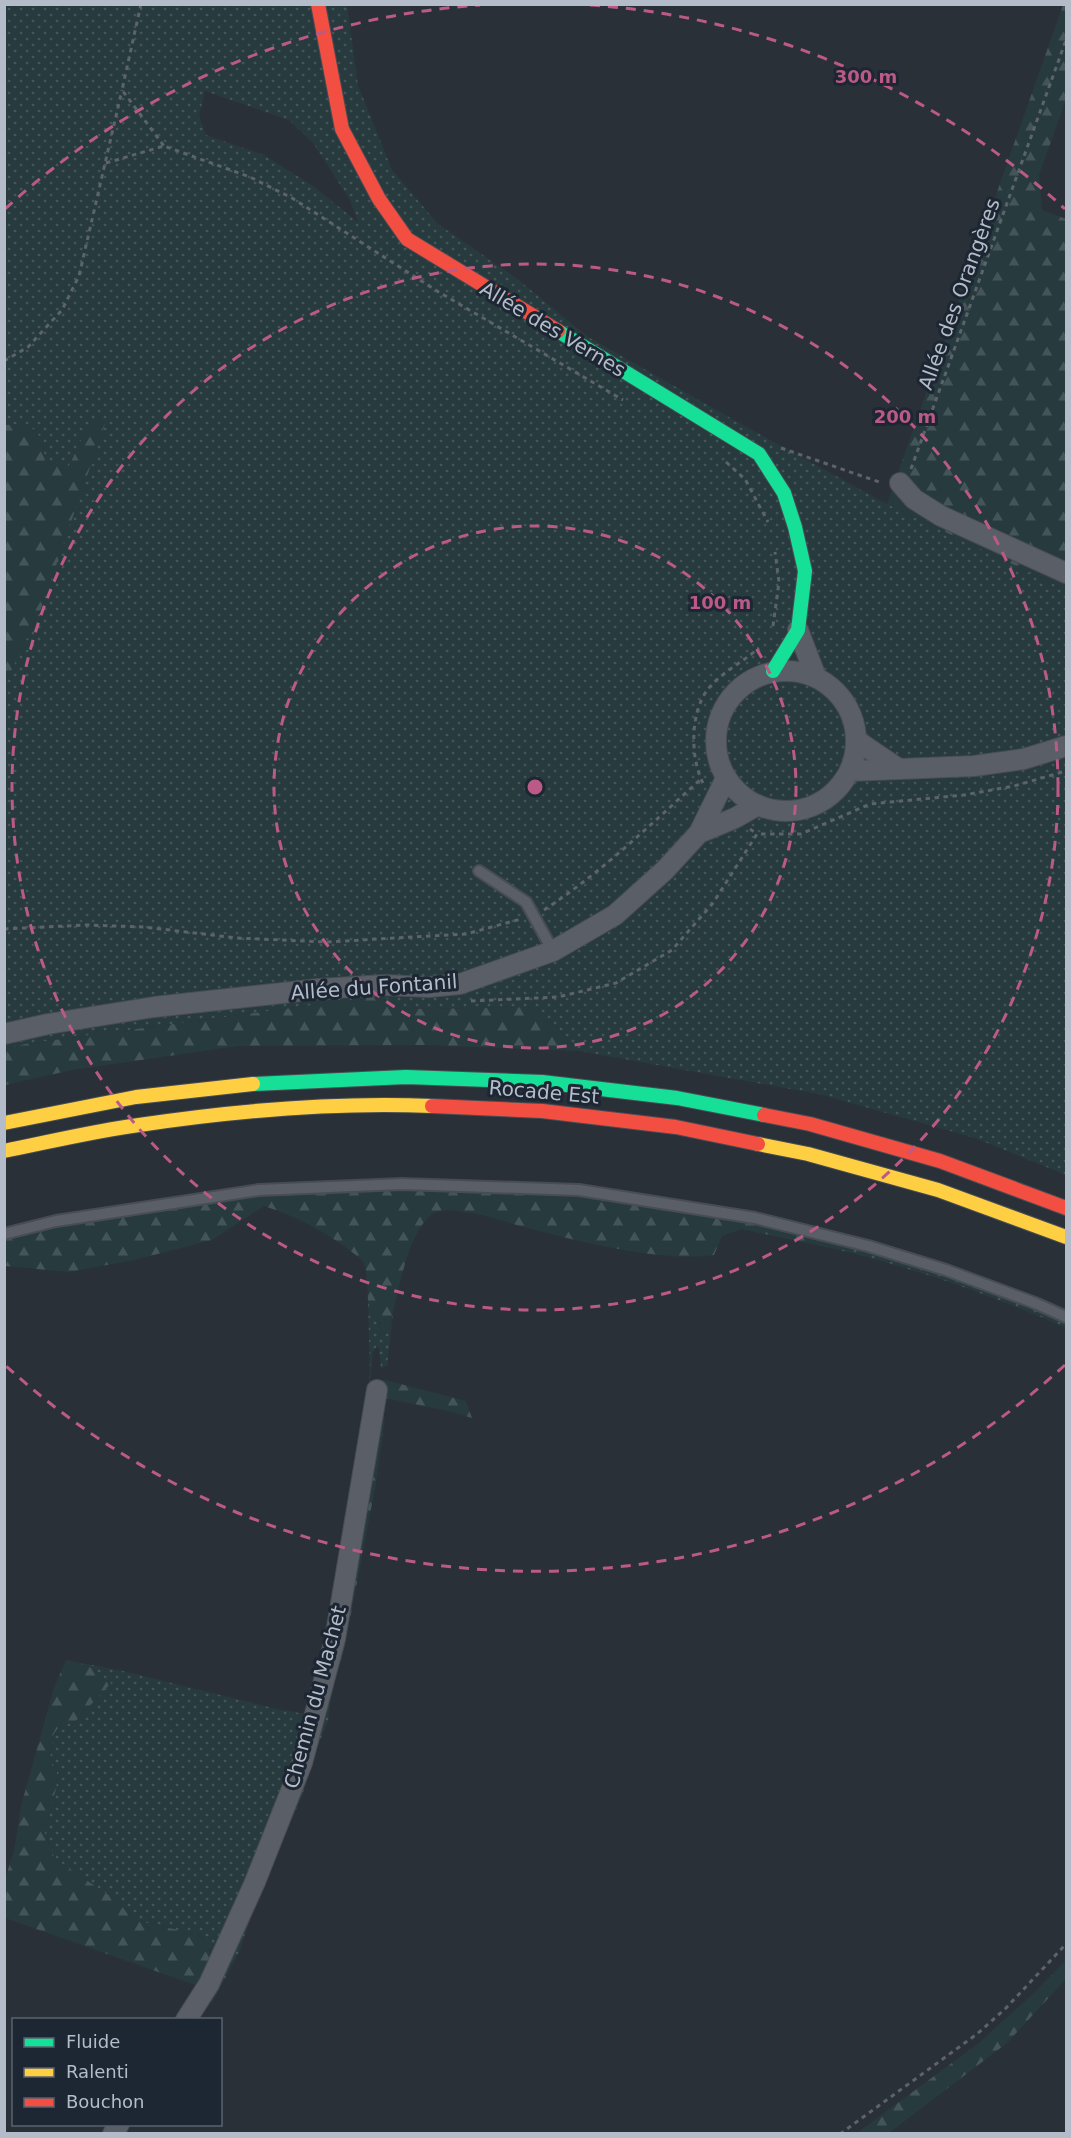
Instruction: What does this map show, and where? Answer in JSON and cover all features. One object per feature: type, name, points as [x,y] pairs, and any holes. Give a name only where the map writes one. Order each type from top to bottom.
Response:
[{"type":"main road","name":"Allée des Vernes","points":[[318,4],[342,129],[379,199],[407,239],[759,454],[784,493],[805,571],[798,630],[773,671]]},
{"type":"main road","name":"Rocade Est","points":[[4,1123],[118,1100],[235,1085],[397,1077],[525,1082],[595,1088],[695,1102],[832,1130],[966,1170],[1066,1208]]},
{"type":"main road","name":"Rocade Est","points":[[4,1151],[79,1135],[184,1118],[321,1106],[447,1104],[593,1114],[691,1128],[825,1156],[954,1194],[1066,1236]]},
{"type":"street","points":[[900,483],[914,499],[941,516],[1066,573]]},
{"type":"street","name":"Allée des Vernes","points":[[798,630],[816,677]]},
{"type":"street","points":[[773,671],[795,671],[816,677],[833,688],[845,703],[854,721],[855,756],[850,771],[837,789],[821,802],[800,810],[779,811],[758,805],[740,794],[726,778],[718,757],[716,734],[722,712],[734,693],[752,679],[773,671]]},
{"type":"street","points":[[856,740],[899,769]]},
{"type":"street","points":[[850,771],[974,766],[1024,759],[1066,746]]},
{"type":"street","name":"Allée du Fontanil","points":[[4,1034],[48,1024],[154,1007],[320,989],[385,985],[429,987],[460,984],[553,951],[615,915],[665,870],[699,833],[726,778]]},
{"type":"street","name":"Allée du Fontanil","points":[[699,833],[735,818],[758,805]]},
{"type":"street","name":"Chemin du Machet","points":[[187,2018],[209,1984],[255,1882],[302,1764],[335,1639],[376,1390]]},
{"type":"lane","points":[[479,871],[526,902],[553,951]]},
{"type":"lane","points":[[4,1234],[56,1221],[259,1190],[402,1184],[579,1190],[755,1218],[868,1246],[946,1269],[1066,1317]]},
{"type":"path","points":[[4,361],[28,347],[62,310],[79,276],[141,4]]},
{"type":"path","name":"Allée des Orangères","points":[[900,483],[912,469],[1066,40]]},
{"type":"path","points":[[122,90],[164,146],[250,177],[292,198],[447,297],[629,404]]},
{"type":"path","points":[[106,163],[164,146]]},
{"type":"path","points":[[759,454],[772,448],[785,448],[885,484],[900,483]]},
{"type":"path","points":[[725,461],[745,479],[770,527]]},
{"type":"path","points":[[772,634],[779,582],[775,548]]},
{"type":"path","points":[[715,799],[701,779],[694,759],[694,726],[701,702],[713,684],[765,642]]},
{"type":"path","points":[[735,818],[758,834],[801,834],[870,804],[964,795],[1014,786],[1066,771]]},
{"type":"path","points":[[4,929],[86,925],[144,927],[237,938],[326,942],[466,934],[535,915],[580,886],[629,846],[701,779]]},
{"type":"path","points":[[467,1001],[558,998],[616,983],[672,950],[712,903],[758,834]]},
{"type":"path","points":[[840,2133],[976,2034],[1006,2008],[1066,1944]]},
{"type":"green space","points":[[5,5],[347,5],[358,85],[392,170],[438,224],[516,278],[588,337],[887,504],[1066,590],[1066,1175],[975,1138],[819,1094],[579,1051],[537,1007],[409,1009],[380,996],[25,1044],[5,1049],[4,684],[41,609],[91,419],[69,466],[45,462],[43,440],[28,424],[5,425]],"holes":[[[205,91],[289,120],[313,143],[350,200],[358,222],[313,186],[264,155],[206,135],[199,116]]]},
{"type":"green space","points":[[1063,5],[1066,5],[1066,100],[1039,175],[1042,210],[1066,219],[1066,590],[887,504]]},
{"type":"green space","points":[[91,419],[106,421],[41,609],[5,684],[5,425],[28,424],[43,440],[45,462],[69,466]]},
{"type":"green space","points":[[381,996],[409,1009],[537,1007],[579,1051],[424,1045],[238,1046],[72,1070],[5,1085],[5,1049],[25,1044]]},
{"type":"green space","points":[[404,1187],[596,1198],[718,1217],[840,1242],[835,1249],[741,1229],[722,1236],[714,1255],[668,1256],[617,1249],[477,1214],[440,1211],[431,1215],[415,1238],[385,1334],[380,1330],[379,1322],[371,1312],[363,1261],[316,1229],[264,1206],[212,1240],[134,1260],[69,1272],[5,1266],[5,1239],[55,1225],[245,1196]]},
{"type":"green space","points":[[840,1242],[972,1283],[1066,1322],[1066,1328],[953,1283],[835,1249]]},
{"type":"green space","points":[[368,1300],[380,1330],[385,1334],[393,1313],[387,1366],[381,1368],[377,1346],[373,1352],[364,1438],[329,1644],[306,1743],[242,1903],[205,1985],[185,2018],[182,2018],[200,1988],[198,1986],[206,1976],[211,1958],[211,1951],[200,1935],[134,1920],[116,1900],[55,1859],[44,1831],[56,1789],[57,1772],[50,1758],[53,1735],[63,1721],[73,1724],[111,1683],[90,1667],[66,1660],[311,1715],[332,1616],[349,1516],[351,1482],[357,1462],[370,1375]]},
{"type":"green space","points":[[385,1380],[466,1401],[472,1418],[381,1397],[379,1396],[381,1381]]},
{"type":"green space","points":[[377,1414],[385,1417],[376,1483],[344,1651],[338,1670],[333,1665]]},
{"type":"green space","points":[[66,1660],[90,1667],[111,1683],[72,1725],[63,1721],[53,1735],[50,1758],[57,1772],[56,1789],[44,1831],[55,1859],[116,1900],[134,1920],[200,1935],[209,1949],[210,1960],[198,1986],[5,1918],[5,1879],[14,1851],[21,1806],[54,1688]]},
{"type":"green space","points":[[333,1665],[338,1670],[328,1721],[302,1796],[258,1897],[240,1950],[216,1996],[200,2015]]},
{"type":"green space","points":[[1066,1960],[1066,1979],[1007,2043],[889,2133],[857,2133],[979,2043],[1033,1994]]},
{"type":"traffic: fast","points":[[558,331],[759,454],[784,493],[805,571],[798,630],[773,671]]},
{"type":"traffic: fast","points":[[253,1084],[406,1077],[542,1082],[677,1098],[764,1115]]},
{"type":"traffic: slow","points":[[4,1123],[136,1097],[253,1084]]},
{"type":"traffic: slow","points":[[4,1151],[105,1130],[211,1116],[359,1105],[432,1106]]},
{"type":"traffic: slow","points":[[758,1144],[808,1154],[938,1190],[1066,1237]]},
{"type":"traffic: jam","points":[[318,4],[342,129],[379,199],[407,239],[558,331]]},
{"type":"traffic: jam","points":[[432,1106],[542,1111],[676,1127],[758,1144]]},
{"type":"traffic: jam","points":[[764,1115],[810,1124],[940,1161],[1066,1208]]}]
